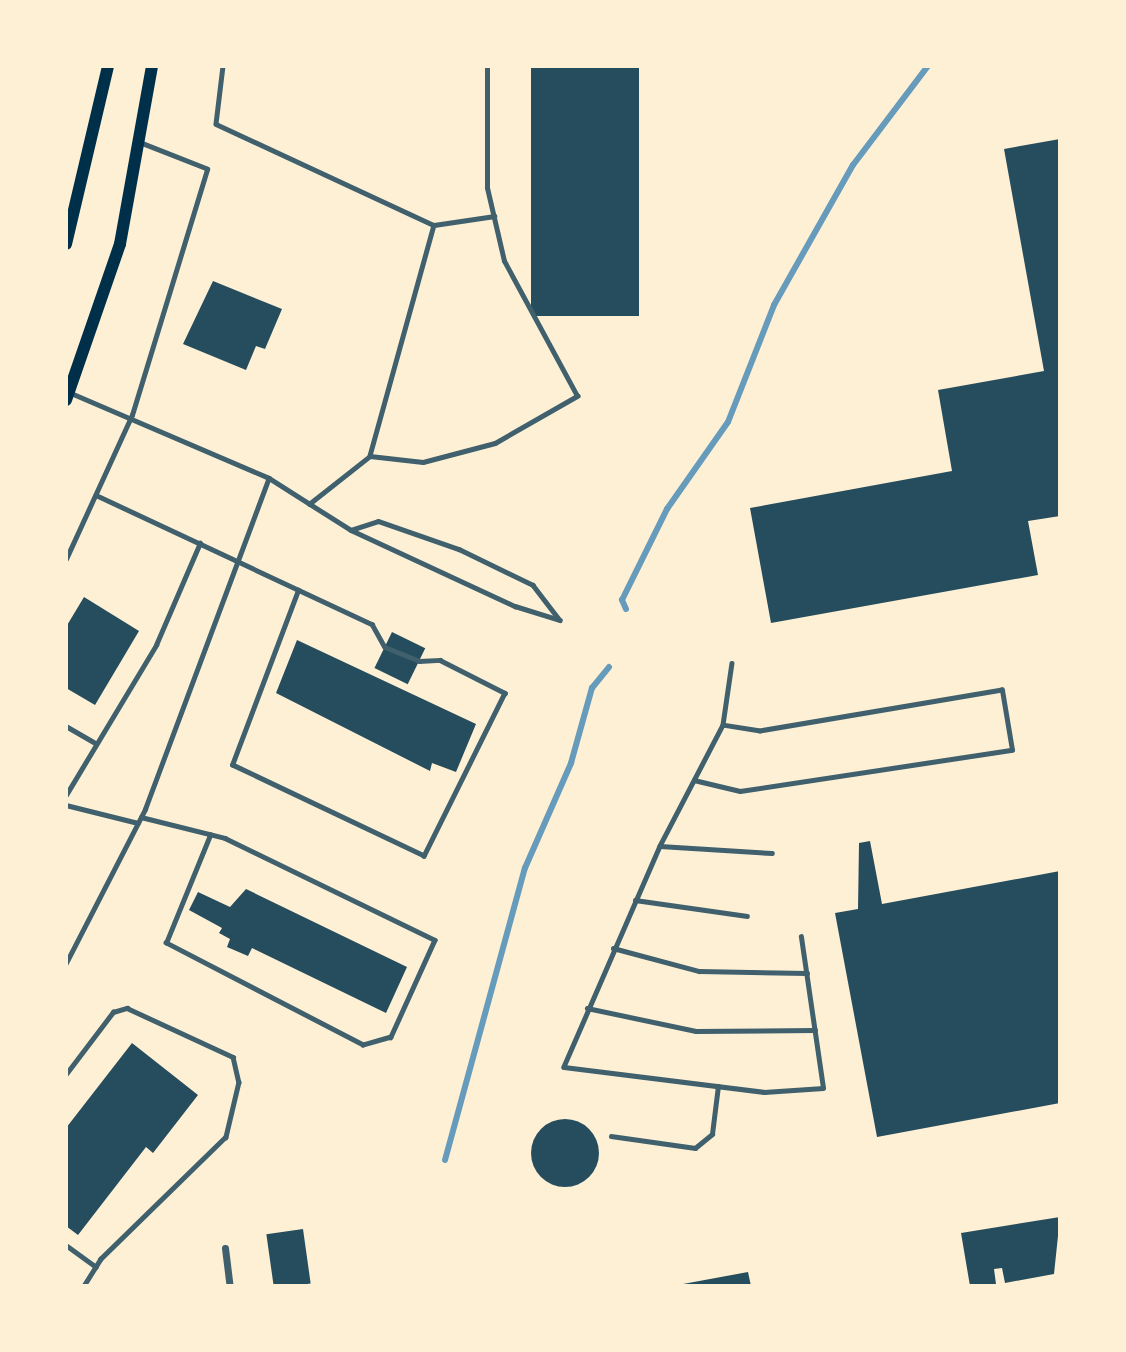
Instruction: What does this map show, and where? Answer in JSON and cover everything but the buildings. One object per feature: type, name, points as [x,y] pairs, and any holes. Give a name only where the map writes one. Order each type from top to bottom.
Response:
[{"type":"main road","points":[[68,395],[120,244],[152,66]]},
{"type":"main road","points":[[66,244],[106,70]]},
{"type":"street","points":[[225,1248],[230,1286]]},
{"type":"lane","points":[[223,66],[216,124],[434,225],[494,216]]},
{"type":"lane","points":[[370,456],[423,462],[495,443],[577,396],[504,261],[494,216],[482,111],[487,66]]},
{"type":"lane","points":[[66,559],[132,415],[207,169],[140,143]]},
{"type":"lane","points":[[309,504],[370,456],[434,225]]},
{"type":"lane","points":[[68,395],[132,415],[269,478],[351,530],[515,606],[560,620],[533,585],[459,549],[378,521],[351,530]]},
{"type":"lane","points":[[66,963],[141,817],[240,561],[269,478]]},
{"type":"lane","points":[[96,495],[372,624],[385,647],[419,661],[440,660],[505,693],[424,856],[232,765],[298,590]]},
{"type":"lane","points":[[66,795],[94,742],[156,645],[200,543]]},
{"type":"lane","points":[[732,663],[723,725],[660,846],[613,948],[564,1067],[764,1092],[823,1088],[801,937]]},
{"type":"lane","points":[[694,780],[740,792],[1012,750],[1003,690],[760,732],[723,725]]},
{"type":"lane","points":[[66,726],[94,742]]},
{"type":"lane","points":[[66,805],[138,824]]},
{"type":"lane","points":[[141,817],[210,835],[435,940],[391,1037],[363,1045],[166,943],[210,835]]},
{"type":"lane","points":[[660,846],[772,853]]},
{"type":"lane","points":[[635,900],[747,916]]},
{"type":"lane","points":[[613,948],[699,971],[807,973]]},
{"type":"lane","points":[[66,1074],[113,1012],[127,1008],[233,1057],[239,1082],[226,1137],[96,1267],[84,1286]]},
{"type":"lane","points":[[587,1008],[696,1031],[815,1030]]},
{"type":"lane","points":[[611,1136],[695,1148],[712,1134],[719,1086]]},
{"type":"lane","points":[[66,1245],[96,1267]]},
{"type":"waterway","points":[[626,609],[622,600],[667,509],[728,422],[774,305],[853,165],[928,66]]},
{"type":"waterway","points":[[445,1160],[525,868],[571,763],[592,688],[609,667]]}]
